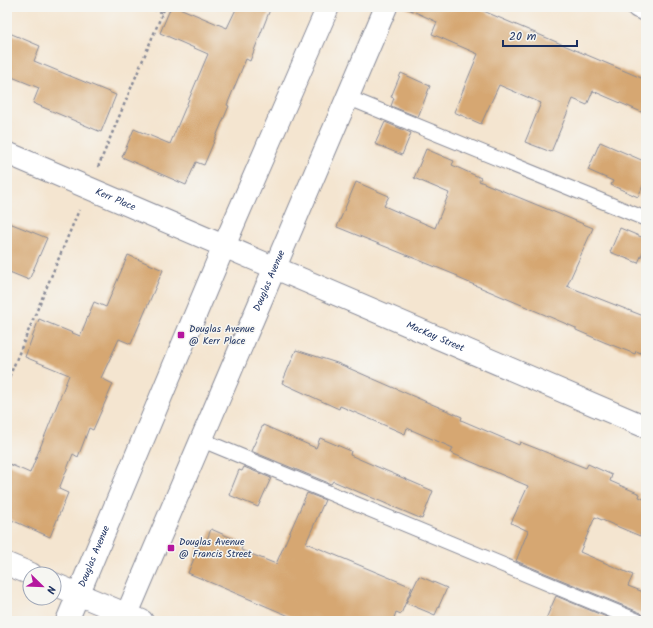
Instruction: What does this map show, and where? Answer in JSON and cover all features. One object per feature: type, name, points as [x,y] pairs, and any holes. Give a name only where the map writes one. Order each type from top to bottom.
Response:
[{"type":"street","name":"Douglas Avenue","points":[[68,621],[224,246],[328,7]]},
{"type":"street","name":"Douglas Avenue","points":[[131,619],[202,440],[349,98],[386,7]]},
{"type":"street","points":[[638,7],[646,10]]},
{"type":"street","name":"Kerr Place","points":[[7,153],[224,246]]},
{"type":"street","name":"MacKay Street","points":[[224,246],[646,427]]},
{"type":"street","points":[[7,564],[22,570]]},
{"type":"street","points":[[62,587],[131,619]]},
{"type":"lane","points":[[349,98],[646,219]]},
{"type":"lane","points":[[202,440],[638,621]]},
{"type":"path","points":[[148,7],[163,13]]},
{"type":"building","points":[[171,7],[177,7],[227,28],[237,7],[271,7],[250,61],[246,59],[227,105],[229,106],[204,165],[196,162],[186,185],[122,157],[134,129],[170,144],[208,54],[160,33]]},
{"type":"building","points":[[404,7],[474,7],[646,80],[646,114],[593,91],[587,105],[573,99],[551,152],[525,142],[541,103],[499,85],[481,124],[454,112],[478,54],[432,34],[437,22]]},
{"type":"building","points":[[7,32],[40,46],[34,61],[116,95],[101,132],[33,103],[39,88],[7,75]]},
{"type":"building","points":[[401,73],[430,86],[418,117],[391,106],[394,98],[391,97]]},
{"type":"building","points":[[385,122],[411,133],[402,155],[375,144]]},
{"type":"building","points":[[600,142],[646,162],[646,179],[638,197],[611,185],[613,181],[588,170]]},
{"type":"building","points":[[426,149],[454,161],[452,165],[481,178],[479,181],[593,228],[567,286],[646,317],[646,355],[636,351],[635,354],[604,342],[576,330],[576,328],[458,278],[458,276],[337,227],[356,182],[389,196],[384,206],[435,228],[449,193],[414,178]]},
{"type":"building","points":[[7,222],[47,238],[29,280],[7,271]]},
{"type":"building","points":[[620,228],[646,239],[646,245],[638,263],[610,252]]},
{"type":"building","points":[[128,255],[163,270],[131,344],[119,339],[101,378],[113,384],[93,430],[89,428],[78,457],[73,454],[59,489],[68,493],[50,537],[7,518],[7,463],[30,473],[69,375],[25,357],[39,319],[80,336],[94,302],[106,307]]},
{"type":"building","points":[[296,350],[337,363],[462,417],[461,420],[519,445],[520,442],[586,468],[588,464],[612,475],[610,481],[640,494],[639,497],[646,500],[646,520],[640,536],[595,517],[580,552],[633,575],[628,586],[646,593],[646,619],[641,613],[516,561],[528,531],[511,523],[528,486],[451,453],[453,448],[407,428],[405,434],[340,406],[339,409],[282,383]]},
{"type":"building","points":[[263,425],[316,448],[320,438],[351,451],[350,455],[433,491],[422,519],[333,481],[331,484],[251,451]]},
{"type":"building","points":[[244,467],[271,478],[258,507],[229,495],[239,470],[242,471]]},
{"type":"building","points":[[307,493],[325,500],[306,543],[412,587],[401,614],[396,612],[393,621],[301,621],[188,573],[200,544],[205,545],[211,529],[243,543],[241,550],[276,564]]},
{"type":"building","points":[[419,576],[447,588],[435,615],[406,603]]},
{"type":"building","points":[[556,596],[616,621],[545,621]]},
{"type":"place","name":"Douglas Avenue @ Kerr Place","points":[[181,335]]},
{"type":"place","name":"Douglas Avenue @ Francis Street","points":[[171,548]]}]
